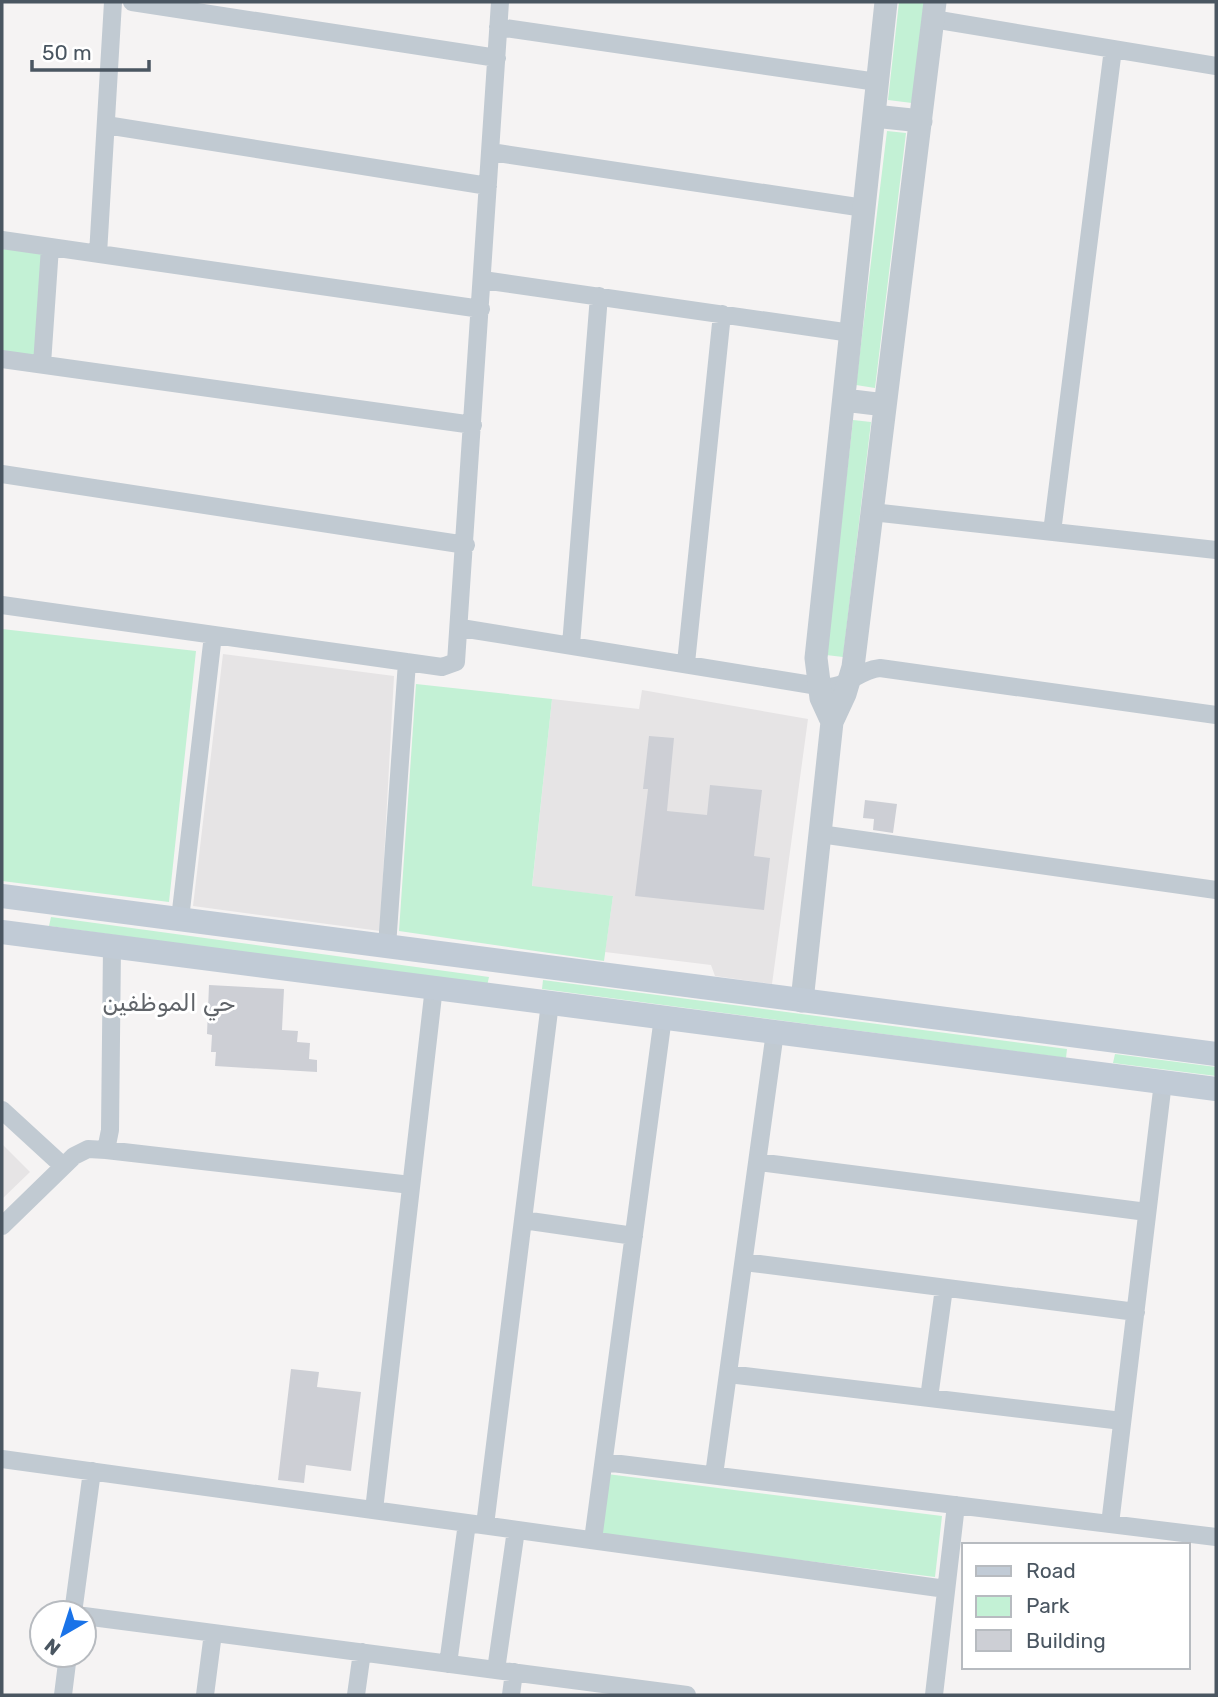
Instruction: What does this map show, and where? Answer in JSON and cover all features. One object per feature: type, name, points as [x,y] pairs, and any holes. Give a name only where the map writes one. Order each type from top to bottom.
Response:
[{"type":"main road","points":[[4,897],[1216,1055]]},
{"type":"main road","points":[[2,932],[9,926],[14,911],[4,897]]},
{"type":"main road","points":[[40,937],[34,922],[38,907],[44,902]]},
{"type":"main road","points":[[2,932],[1216,1088]]},
{"type":"main road","points":[[495,995],[505,984],[507,976],[502,961]]},
{"type":"main road","points":[[540,966],[531,979],[533,994],[544,1002]]},
{"type":"main road","points":[[1069,1070],[1079,1058],[1078,1042],[1074,1036]]},
{"type":"main road","points":[[1109,1074],[1105,1068],[1104,1053],[1114,1041]]},
{"type":"street","points":[[99,254],[113,2]]},
{"type":"street","points":[[132,2],[497,58]]},
{"type":"street","points":[[2,605],[446,668],[458,659],[500,2]]},
{"type":"street","points":[[832,722],[818,686],[816,658],[886,2]]},
{"type":"street","points":[[802,1001],[832,722],[849,681],[934,10],[1113,49],[1216,66]]},
{"type":"street","points":[[498,27],[877,82]]},
{"type":"street","points":[[1052,532],[1113,49]]},
{"type":"street","points":[[874,116],[921,121]]},
{"type":"street","points":[[106,125],[488,187]]},
{"type":"street","points":[[491,152],[864,208]]},
{"type":"street","points":[[2,240],[481,309]]},
{"type":"street","points":[[42,365],[50,247]]},
{"type":"street","points":[[483,280],[851,333]]},
{"type":"street","points":[[571,645],[599,296]]},
{"type":"street","points":[[685,663],[722,314]]},
{"type":"street","points":[[2,359],[473,425]]},
{"type":"street","points":[[844,400],[885,405]]},
{"type":"street","points":[[2,474],[466,545]]},
{"type":"street","points":[[872,512],[1216,550]]},
{"type":"street","points":[[461,628],[818,686],[838,687],[863,671],[880,668],[1216,715]]},
{"type":"street","points":[[180,919],[213,635]]},
{"type":"street","points":[[387,946],[407,662]]},
{"type":"street","points":[[820,834],[1216,890]]},
{"type":"street","points":[[106,1150],[110,1130],[112,947]]},
{"type":"street","points":[[374,1510],[433,988]]},
{"type":"street","points":[[448,1664],[476,1524],[523,1220],[544,1002]]},
{"type":"street","points":[[593,1540],[663,1017]]},
{"type":"street","points":[[714,1475],[775,1032]]},
{"type":"street","points":[[1110,1524],[1163,1082]]},
{"type":"street","points":[[2,1110],[63,1166]]},
{"type":"street","points":[[2,1226],[63,1166],[88,1149],[411,1185]]},
{"type":"street","points":[[758,1162],[1147,1212]]},
{"type":"street","points":[[523,1220],[634,1236]]},
{"type":"street","points":[[744,1262],[1136,1312]]},
{"type":"street","points":[[929,1398],[944,1288]]},
{"type":"street","points":[[728,1374],[1122,1421]]},
{"type":"street","points":[[2,1459],[946,1589]]},
{"type":"street","points":[[604,1462],[1216,1537]]},
{"type":"street","points":[[76,1599],[92,1471]]},
{"type":"street","points":[[934,1695],[956,1505]]},
{"type":"street","points":[[496,1670],[516,1530]]},
{"type":"street","points":[[98,1618],[662,1694],[687,1695]]},
{"type":"street","points":[[205,1695],[213,1633]]},
{"type":"street","points":[[356,1695],[362,1653]]},
{"type":"street","points":[[62,1695],[66,1669]]},
{"type":"street","points":[[511,1695],[514,1672]]},
{"type":"shaded area","points":[[223,654],[394,676],[380,931],[193,906]]},
{"type":"shaded area","points":[[642,690],[808,719],[772,984],[715,976],[711,965],[605,952],[613,896],[532,887],[552,699],[639,709]]},
{"type":"shaded area","points":[[2,1144],[30,1172],[2,1199]]},
{"type":"green space","points":[[899,2],[924,2],[912,103],[888,100]]},
{"type":"green space","points":[[887,131],[906,133],[875,388],[856,385]]},
{"type":"green space","points":[[2,247],[44,253],[35,356],[2,351]]},
{"type":"green space","points":[[853,420],[871,422],[843,657],[826,655]]},
{"type":"green space","points":[[2,629],[196,651],[169,902],[2,881]]},
{"type":"green space","points":[[416,684],[552,699],[532,886],[613,896],[604,961],[399,931]]},
{"type":"green space","points":[[51,917],[489,977],[487,986],[49,926]]},
{"type":"green space","points":[[543,980],[1067,1049],[1066,1058],[542,989]]},
{"type":"green space","points":[[1115,1054],[1216,1067],[1216,1076],[1113,1063]]},
{"type":"green space","points":[[607,1474],[942,1516],[935,1577],[600,1535]]},
{"type":"building","points":[[649,736],[674,738],[667,811],[707,815],[710,785],[762,790],[754,856],[770,858],[764,910],[635,896],[648,789],[643,789]]},
{"type":"building","points":[[865,800],[897,804],[893,833],[873,830],[874,819],[863,818]]},
{"type":"building","points":[[209,985],[284,989],[282,1030],[298,1031],[297,1042],[310,1043],[309,1059],[317,1060],[317,1072],[215,1066],[216,1052],[211,1052],[212,1035],[207,1034]]},
{"type":"building","points":[[291,1369],[319,1372],[317,1387],[361,1392],[351,1471],[306,1465],[304,1483],[278,1480]]},
{"type":"district","name":"حي الموظفين","points":[[169,1003]]}]
